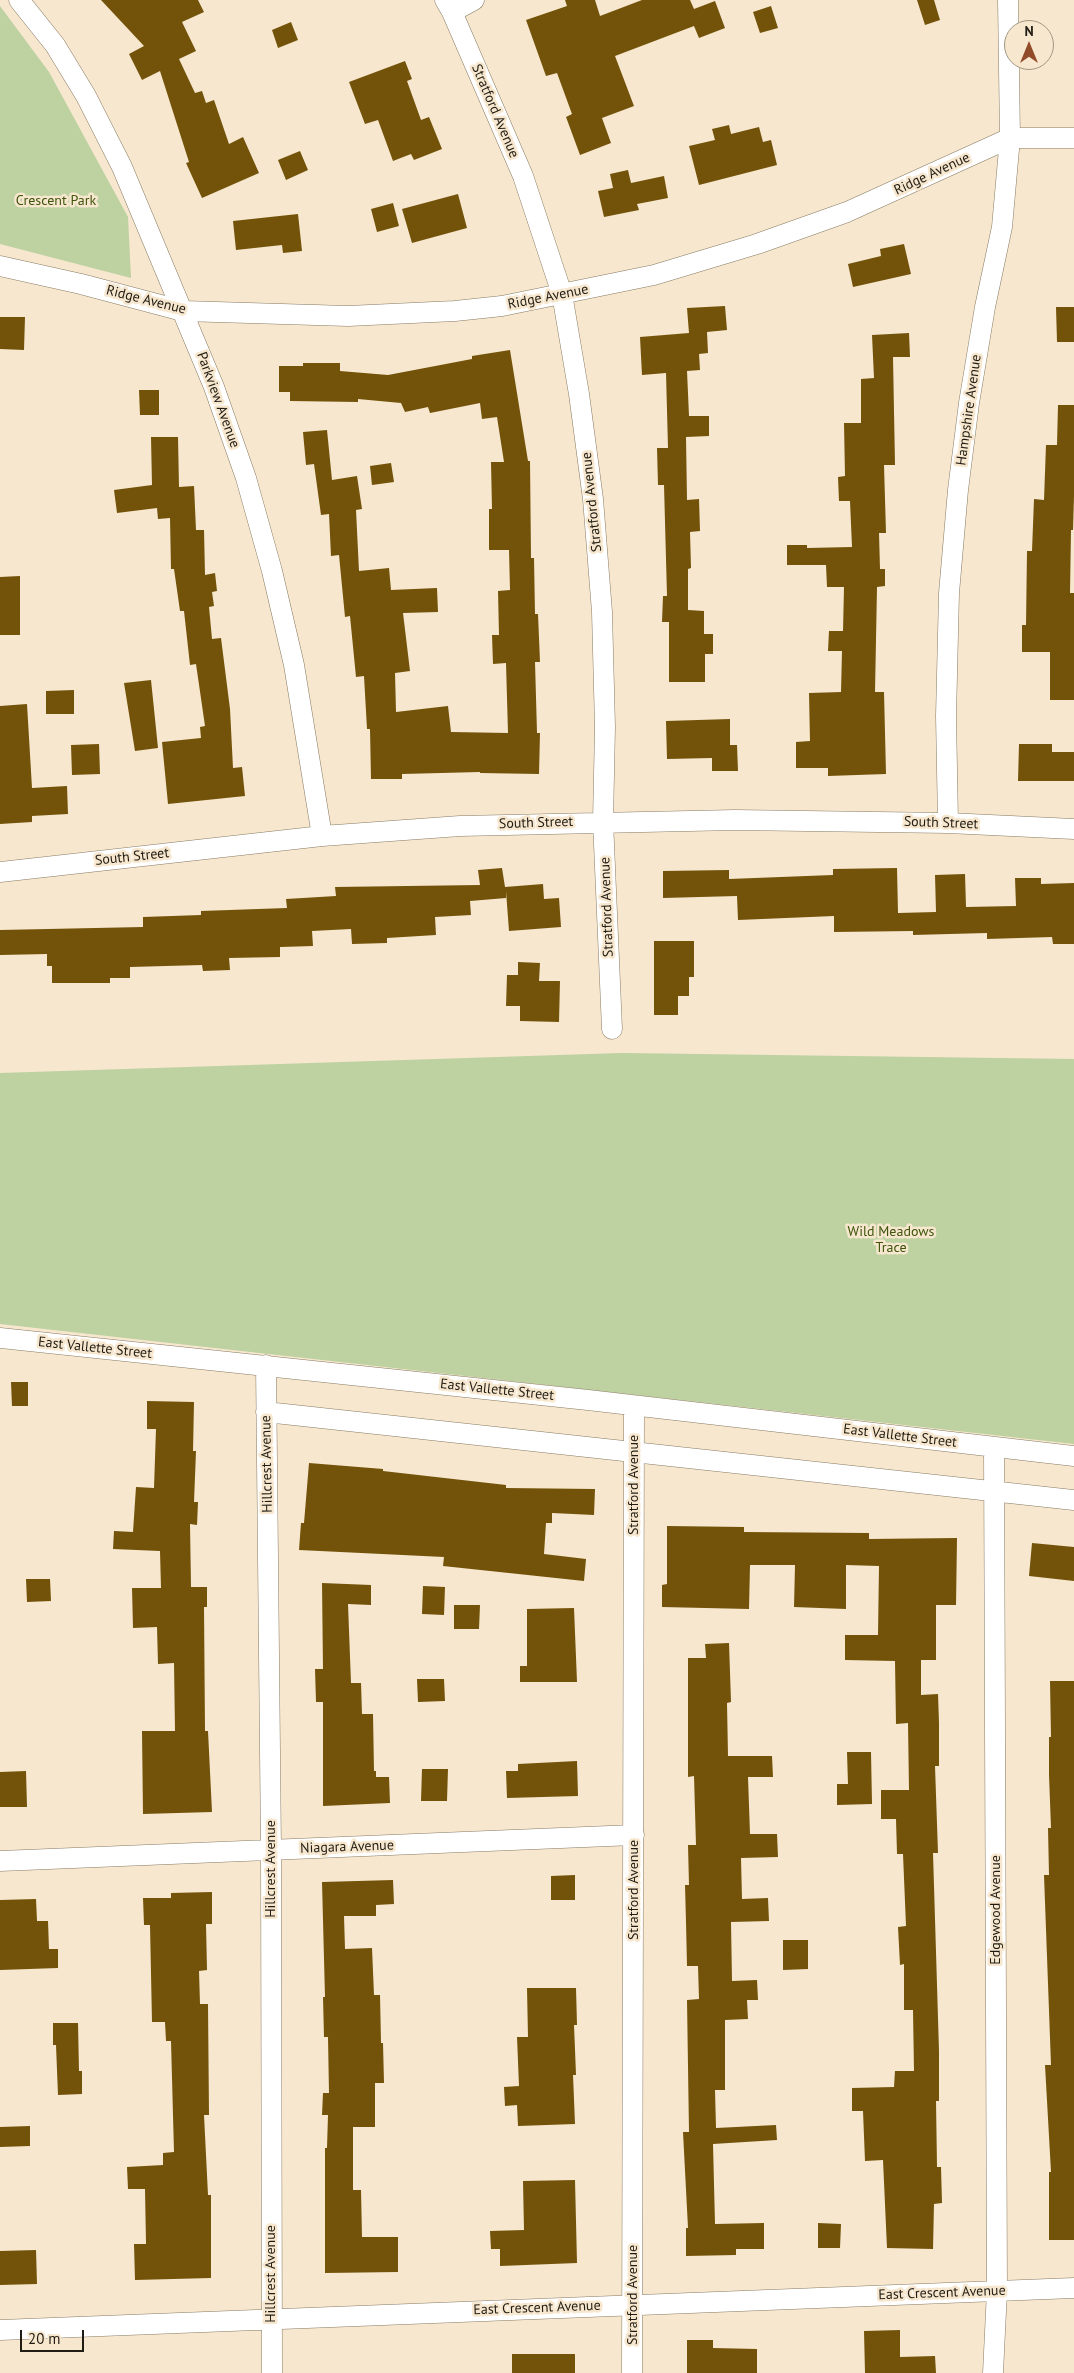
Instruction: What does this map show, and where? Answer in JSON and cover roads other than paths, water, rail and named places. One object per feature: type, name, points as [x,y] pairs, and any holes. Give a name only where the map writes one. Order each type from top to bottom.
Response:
[{"type":"street","name":"Parkview Avenue","points":[[19,0],[55,45],[86,96],[122,167],[214,387],[246,478],[272,571],[294,665],[322,836]]},
{"type":"street","points":[[449,6],[474,0]]},
{"type":"street","name":"Hampshire Avenue","points":[[948,823],[946,716],[948,641],[958,490],[974,374],[1002,227],[1010,138],[1008,0]]},
{"type":"street","name":"Stratford Avenue","points":[[449,6],[524,176],[562,294],[593,499],[602,612],[605,727],[603,821],[612,1029]]},
{"type":"street","name":"Ridge Avenue","points":[[0,266],[81,284],[183,311],[287,316],[368,315],[502,306],[654,275],[757,244],[873,200],[1010,138],[1074,138]]},
{"type":"street","name":"South Street","points":[[0,872],[322,836],[460,826],[603,821],[948,823],[1074,829]]},
{"type":"street","name":"East Vallette Street","points":[[0,1338],[266,1365],[1074,1456]]},
{"type":"street","name":"Hillcrest Avenue","points":[[266,1365],[271,1850],[272,2373]]},
{"type":"street","name":"Stratford Avenue","points":[[632,2373],[634,1407]]},
{"type":"street","points":[[266,1412],[1074,1500]]},
{"type":"street","name":"Edgewood Avenue","points":[[993,2373],[997,2291],[994,1447]]},
{"type":"street","name":"Niagara Avenue","points":[[0,1861],[634,1835]]},
{"type":"street","name":"East Crescent Avenue","points":[[0,2330],[1074,2288]]},
{"type":"park label","name":"Crescent Park","points":[[56,201]]},
{"type":"park label","name":"Wild Meadows Trace","points":[[891,1240]]}]
